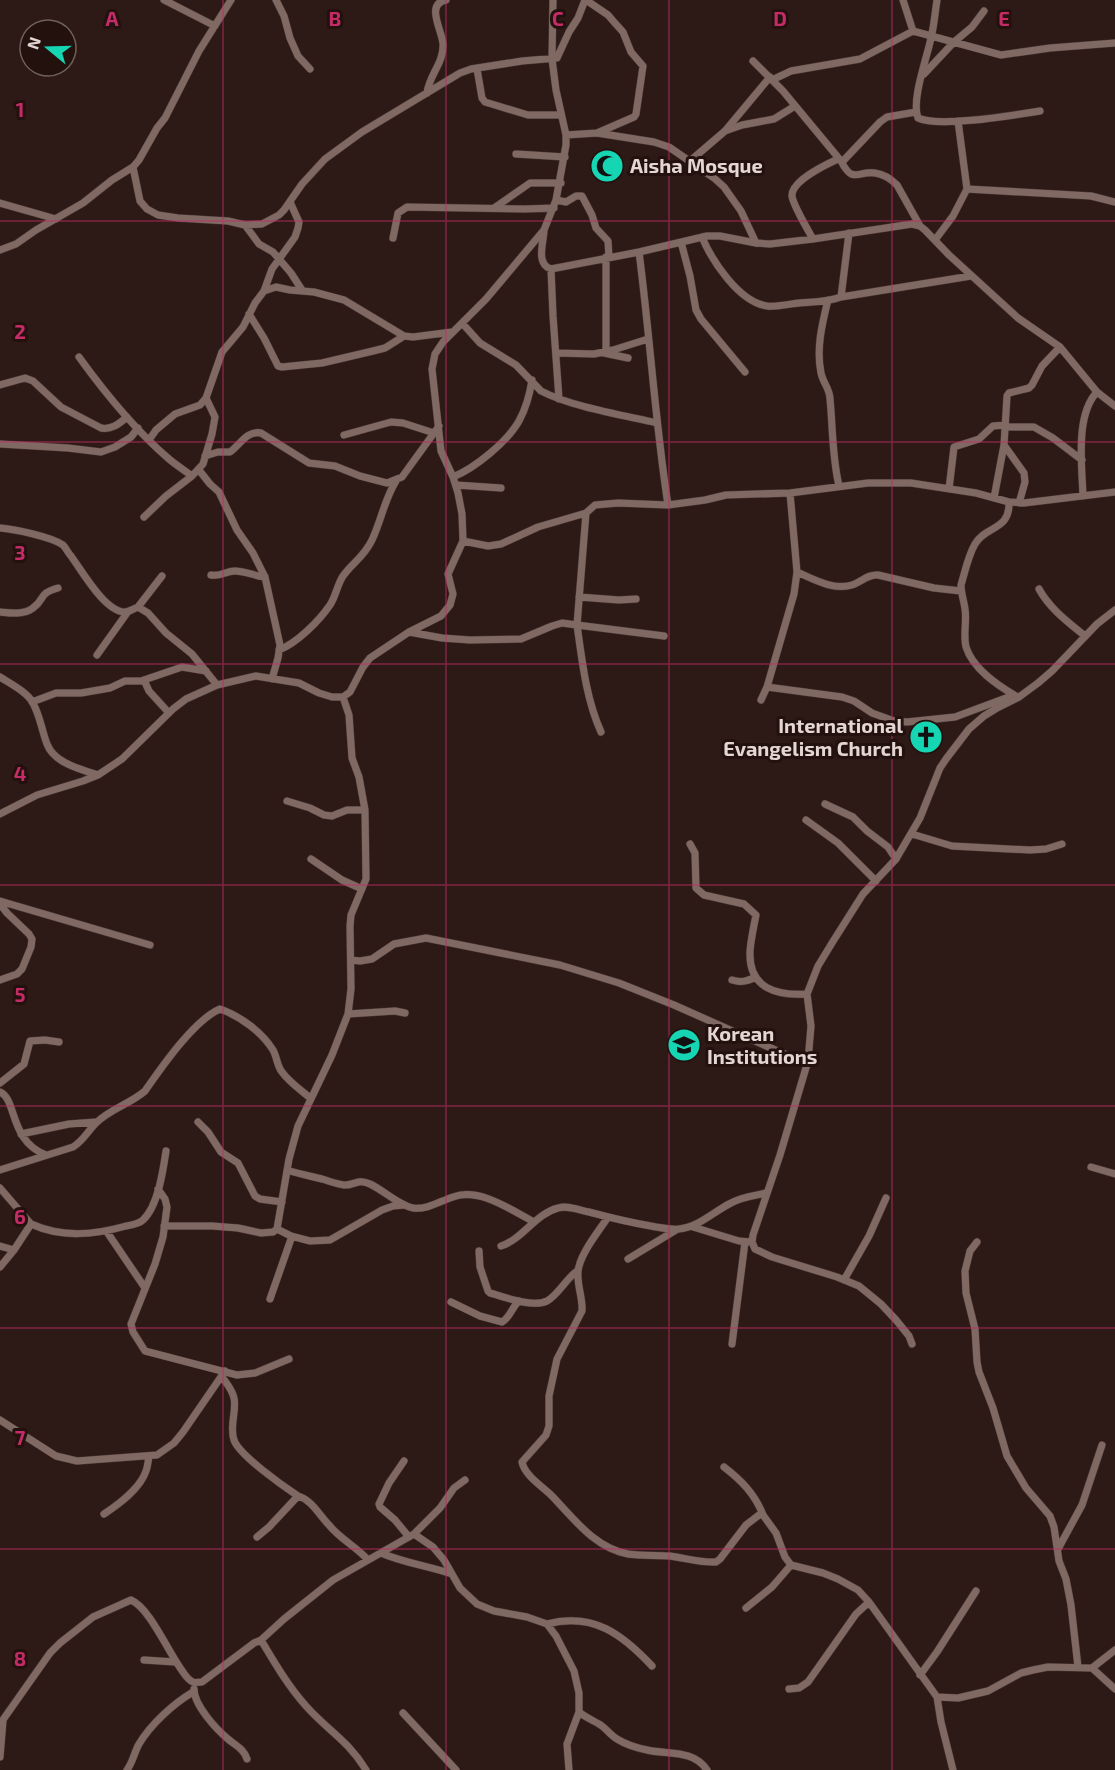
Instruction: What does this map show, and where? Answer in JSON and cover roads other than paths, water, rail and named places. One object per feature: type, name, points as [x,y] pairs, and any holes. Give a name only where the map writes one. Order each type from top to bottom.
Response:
[{"type":"street","points":[[164,0],[215,26]]},
{"type":"street","points":[[0,250],[16,244],[83,203],[111,180],[133,167],[165,118],[199,51],[231,0]]},
{"type":"street","points":[[276,0],[298,56],[310,69]]},
{"type":"street","points":[[427,93],[429,83],[439,64],[443,44],[435,6],[446,0]]},
{"type":"street","points":[[0,814],[37,795],[83,782],[98,775],[122,759],[186,699],[217,685],[256,676],[299,683],[319,693],[332,697],[343,697],[350,693],[359,673],[370,658],[409,632],[441,616],[450,605],[453,594],[448,574],[463,541],[462,514],[456,485],[441,451],[432,369],[435,354],[443,342],[486,299],[544,230],[554,208],[561,183],[566,135],[552,59],[553,0]]},
{"type":"street","points":[[133,167],[140,201],[147,209],[158,215],[178,219],[228,220],[245,225],[269,221],[279,215],[302,184],[326,159],[362,132],[460,73],[522,61],[552,59],[559,55],[585,0],[609,15],[622,32],[630,52],[642,62],[643,66],[634,117],[597,133]]},
{"type":"street","points":[[903,0],[913,31]]},
{"type":"street","points":[[937,0],[917,95],[918,118],[925,121],[958,121],[1040,111]]},
{"type":"street","points":[[922,76],[954,42],[972,27],[984,11]]},
{"type":"street","points":[[690,161],[725,131],[771,79],[791,71],[860,59],[913,31],[1001,55],[1050,48],[1115,43]]},
{"type":"street","points":[[753,61],[795,106],[846,170],[851,174],[876,173],[894,181],[920,226],[1018,318],[1060,347],[1097,392],[1115,406]]},
{"type":"street","points":[[477,69],[482,98],[485,102],[528,115],[561,115]]},
{"type":"street","points":[[725,131],[774,119],[795,106]]},
{"type":"street","points":[[813,239],[792,197],[801,181],[825,165],[844,160],[887,117],[916,112]]},
{"type":"street","points":[[935,240],[953,216],[967,189],[958,121]]},
{"type":"street","points":[[566,135],[597,133],[662,144],[690,161],[724,187],[741,211],[756,243]]},
{"type":"street","points":[[516,154],[565,157]]},
{"type":"street","points":[[494,208],[530,183],[561,183]]},
{"type":"street","points":[[967,189],[1091,196],[1115,202]]},
{"type":"street","points":[[556,200],[566,202],[576,196],[582,196],[596,228],[608,241],[604,352]]},
{"type":"street","points":[[149,440],[156,430],[175,414],[200,405],[206,398],[222,352],[243,327],[264,291],[278,259],[286,250],[298,228],[299,222],[290,202]]},
{"type":"street","points":[[0,203],[56,219]]},
{"type":"street","points":[[393,238],[398,213],[407,207],[554,208]]},
{"type":"street","points":[[544,230],[541,261],[545,267],[551,269],[702,237],[720,236],[756,243],[813,239],[904,224],[920,226]]},
{"type":"street","points":[[245,225],[260,244],[270,249],[302,290]]},
{"type":"street","points":[[841,297],[849,233]]},
{"type":"street","points":[[702,237],[708,252],[735,288],[756,302],[768,306],[828,300],[971,276]]},
{"type":"street","points":[[681,242],[696,309],[701,319],[745,372]]},
{"type":"street","points":[[639,252],[668,505]]},
{"type":"street","points":[[551,269],[559,399]]},
{"type":"street","points":[[264,291],[276,287],[325,294],[351,303],[405,336],[413,337],[453,331]]},
{"type":"street","points":[[828,300],[822,326],[819,361],[821,377],[829,391],[832,448],[839,486]]},
{"type":"street","points":[[249,314],[276,363],[282,367],[322,363],[385,348],[405,336]]},
{"type":"street","points":[[462,323],[480,343],[516,365],[541,391],[559,399],[657,423]]},
{"type":"street","points":[[556,353],[594,354],[648,339]]},
{"type":"street","points":[[994,498],[1004,445],[1007,396],[1009,393],[1029,388],[1042,366],[1060,347]]},
{"type":"street","points":[[604,352],[628,358]]},
{"type":"street","points":[[79,357],[127,417],[169,459],[192,476]]},
{"type":"street","points":[[0,385],[25,378],[33,381],[61,407],[101,428],[107,429],[115,426],[127,417]]},
{"type":"street","points":[[453,477],[479,461],[501,443],[514,428],[523,411],[532,380]]},
{"type":"street","points":[[1083,496],[1084,420],[1088,403],[1097,392]]},
{"type":"street","points":[[144,517],[165,496],[198,470],[205,456],[215,417],[206,398]]},
{"type":"street","points":[[344,435],[391,422],[437,430]]},
{"type":"street","points":[[949,489],[954,447],[980,439],[993,426],[1034,427],[1083,460]]},
{"type":"street","points":[[0,444],[101,452],[131,437],[138,428]]},
{"type":"street","points":[[279,650],[302,636],[329,606],[342,577],[362,557],[372,540],[390,490],[437,430]]},
{"type":"street","points":[[205,456],[218,452],[230,453],[248,435],[256,432],[309,463],[336,466],[360,476],[387,483],[396,481]]},
{"type":"street","points":[[1004,445],[1024,473],[1019,503]]},
{"type":"street","points":[[198,470],[219,492],[237,530],[266,577],[280,645],[273,679]]},
{"type":"street","points":[[463,541],[488,546],[501,544],[538,527],[586,513],[595,505],[618,503],[668,505],[726,495],[790,493],[839,486],[899,482],[976,493],[1019,503],[1115,492]]},
{"type":"street","points":[[456,485],[501,488]]},
{"type":"street","points":[[761,700],[767,687],[794,594],[797,572],[790,493]]},
{"type":"street","points":[[1009,502],[1006,519],[1000,526],[981,537],[975,545],[961,591],[965,608],[966,646],[973,661],[1000,686],[1017,696]]},
{"type":"street","points":[[586,513],[577,625],[595,719],[601,732]]},
{"type":"street","points":[[0,528],[15,530],[61,544],[102,599],[127,613]]},
{"type":"street","points":[[211,575],[237,571],[266,577]]},
{"type":"street","points":[[797,572],[831,585],[852,585],[870,574],[934,588],[961,591]]},
{"type":"street","points":[[97,655],[106,646],[127,613],[138,607],[162,576]]},
{"type":"street","points":[[0,612],[12,614],[30,610],[35,607],[42,595],[58,588]]},
{"type":"street","points":[[1040,589],[1052,608],[1085,636]]},
{"type":"street","points":[[579,597],[636,599]]},
{"type":"street","points":[[138,607],[148,613],[166,633],[192,654],[217,685]]},
{"type":"street","points":[[732,1344],[748,1242],[753,1235],[783,1146],[808,1060],[811,1026],[807,994],[818,966],[863,894],[896,859],[912,834],[940,768],[957,744],[984,716],[1052,671],[1097,624],[1115,610]]},
{"type":"street","points":[[409,632],[442,639],[521,639],[562,624],[664,636]]},
{"type":"street","points":[[32,702],[56,693],[103,690],[125,681],[144,680],[182,667],[208,672]]},
{"type":"street","points":[[0,677],[32,702],[48,747],[69,765],[98,775]]},
{"type":"street","points":[[144,680],[149,691],[169,713]]},
{"type":"street","points":[[767,687],[842,697],[854,701],[872,713],[894,721],[907,722],[955,717],[1017,696]]},
{"type":"street","points":[[278,1229],[293,1142],[348,1014],[351,989],[349,942],[351,915],[366,879],[365,810],[359,777],[352,758],[349,715],[343,697]]},
{"type":"street","points":[[287,801],[332,816],[347,810],[365,810]]},
{"type":"street","points":[[825,804],[853,817],[888,847],[896,859]]},
{"type":"street","points":[[806,820],[838,843],[876,881]]},
{"type":"street","points":[[912,834],[952,846],[1030,850],[1046,849],[1062,844]]},
{"type":"street","points":[[690,844],[695,853],[696,888],[704,895],[744,904],[756,915],[749,953],[756,977],[767,989],[776,992],[789,995],[807,994]]},
{"type":"street","points":[[311,859],[342,880],[362,888]]},
{"type":"street","points":[[0,902],[150,945]]},
{"type":"street","points":[[0,902],[7,914],[32,939],[22,969],[17,974],[0,980]]},
{"type":"street","points":[[351,960],[372,959],[394,944],[426,938],[560,965],[630,987],[792,1057],[808,1060]]},
{"type":"street","points":[[732,980],[739,982],[756,977]]},
{"type":"street","points":[[0,1170],[73,1147],[79,1143],[96,1122],[145,1091],[189,1034],[220,1009],[251,1026],[273,1051],[280,1070],[310,1098]]},
{"type":"street","points":[[348,1014],[395,1011],[405,1013]]},
{"type":"street","points":[[0,1083],[24,1065],[30,1041],[59,1042]]},
{"type":"street","points":[[0,1092],[8,1098],[24,1140],[32,1148],[46,1155]]},
{"type":"street","points":[[21,1134],[69,1124],[96,1122]]},
{"type":"street","points":[[198,1122],[208,1132],[221,1152],[238,1163],[255,1196],[260,1199],[282,1202]]},
{"type":"street","points":[[0,1188],[31,1224],[43,1229],[76,1234],[107,1232],[141,1222],[149,1212],[158,1189],[166,1151]]},
{"type":"street","points":[[1091,1167],[1115,1174]]},
{"type":"street","points":[[287,1170],[348,1186],[357,1181],[365,1182],[415,1209],[434,1205],[455,1196],[483,1197],[496,1201],[534,1222]]},
{"type":"street","points":[[158,1189],[167,1207],[164,1226],[155,1264],[131,1324],[133,1332],[145,1351],[223,1374],[237,1375],[246,1375],[289,1359]]},
{"type":"street","points":[[501,1246],[518,1236],[547,1212],[558,1207],[568,1206],[608,1217],[676,1230],[693,1227],[732,1202],[766,1193]]},
{"type":"street","points":[[844,1280],[869,1236],[886,1198]]},
{"type":"street","points":[[278,1229],[291,1236],[310,1241],[330,1240],[382,1210],[404,1205]]},
{"type":"street","points":[[479,1251],[480,1267],[490,1293],[519,1301],[546,1301],[578,1271],[587,1249],[608,1217]]},
{"type":"street","points":[[0,1267],[31,1224]]},
{"type":"street","points":[[164,1226],[212,1226],[261,1233],[278,1229]]},
{"type":"street","points":[[693,1227],[748,1242],[755,1249],[772,1257],[859,1286],[881,1304],[903,1328],[912,1344]]},
{"type":"street","points":[[628,1259],[676,1230]]},
{"type":"street","points":[[107,1232],[145,1288]]},
{"type":"street","points":[[270,1299],[291,1236]]},
{"type":"street","points":[[977,1242],[970,1251],[965,1271],[966,1293],[975,1329],[979,1372],[993,1408],[1007,1456],[1026,1488],[1050,1516],[1071,1605],[1078,1667]]},
{"type":"street","points":[[0,1246],[14,1250]]},
{"type":"street","points":[[578,1271],[582,1311],[557,1359],[549,1396],[549,1426],[546,1435],[522,1462],[522,1465],[595,1539],[615,1550],[629,1554],[716,1562],[747,1525],[759,1515],[763,1515]]},
{"type":"street","points":[[451,1302],[480,1316],[502,1322],[507,1319],[511,1309],[519,1301]]},
{"type":"street","points":[[0,1420],[56,1456],[77,1461],[157,1455],[174,1443],[183,1432],[223,1374]]},
{"type":"street","points":[[223,1374],[235,1400],[232,1432],[233,1440],[239,1450],[264,1471],[309,1502],[330,1527],[368,1560]]},
{"type":"street","points":[[1058,1549],[1082,1504],[1102,1445]]},
{"type":"street","points":[[104,1514],[117,1505],[142,1479],[147,1470],[149,1456]]},
{"type":"street","points":[[404,1461],[380,1499],[380,1507],[411,1535],[433,1547],[444,1560],[460,1588],[477,1604],[494,1611],[527,1617],[547,1624],[562,1620],[575,1620],[608,1628],[632,1645],[652,1666]]},
{"type":"street","points":[[724,1467],[744,1483],[753,1495],[763,1515],[777,1533],[785,1557],[791,1564],[838,1579],[858,1590],[869,1602],[937,1697],[953,1770]]},
{"type":"street","points":[[0,1757],[2,1721],[50,1653],[93,1617],[131,1600],[135,1602],[144,1611],[175,1662],[190,1681],[202,1682],[261,1640],[319,1590],[347,1571],[411,1535],[440,1508],[454,1488],[465,1480]]},
{"type":"street","points":[[256,1537],[269,1527],[298,1496]]},
{"type":"street","points":[[381,1553],[407,1563],[452,1574]]},
{"type":"street","points":[[746,1608],[772,1587],[791,1564]]},
{"type":"street","points":[[920,1675],[976,1591]]},
{"type":"street","points":[[789,1689],[798,1688],[808,1682],[850,1622],[869,1602]]},
{"type":"street","points":[[547,1624],[574,1671],[579,1693],[579,1712],[567,1744],[569,1770]]},
{"type":"street","points":[[261,1640],[305,1705],[346,1742],[366,1770]]},
{"type":"street","points":[[1092,1668],[1115,1650]]},
{"type":"street","points":[[144,1660],[175,1662]]},
{"type":"street","points":[[937,1697],[958,1698],[988,1690],[1021,1673],[1048,1667],[1092,1668],[1115,1689]]},
{"type":"street","points":[[195,1683],[195,1698],[215,1726],[240,1748],[247,1759]]},
{"type":"street","points":[[127,1770],[141,1741],[155,1723],[194,1692]]},
{"type":"street","points":[[579,1712],[599,1724],[616,1739],[645,1750],[681,1753],[689,1756],[707,1770]]},
{"type":"street","points":[[403,1713],[456,1770]]},
{"type":"place","name":"Aisha Mosque","points":[[607,166]]},
{"type":"place","name":"International Evangelism Church","points":[[926,737]]},
{"type":"place","name":"Korean Institutions","points":[[684,1045]]}]
